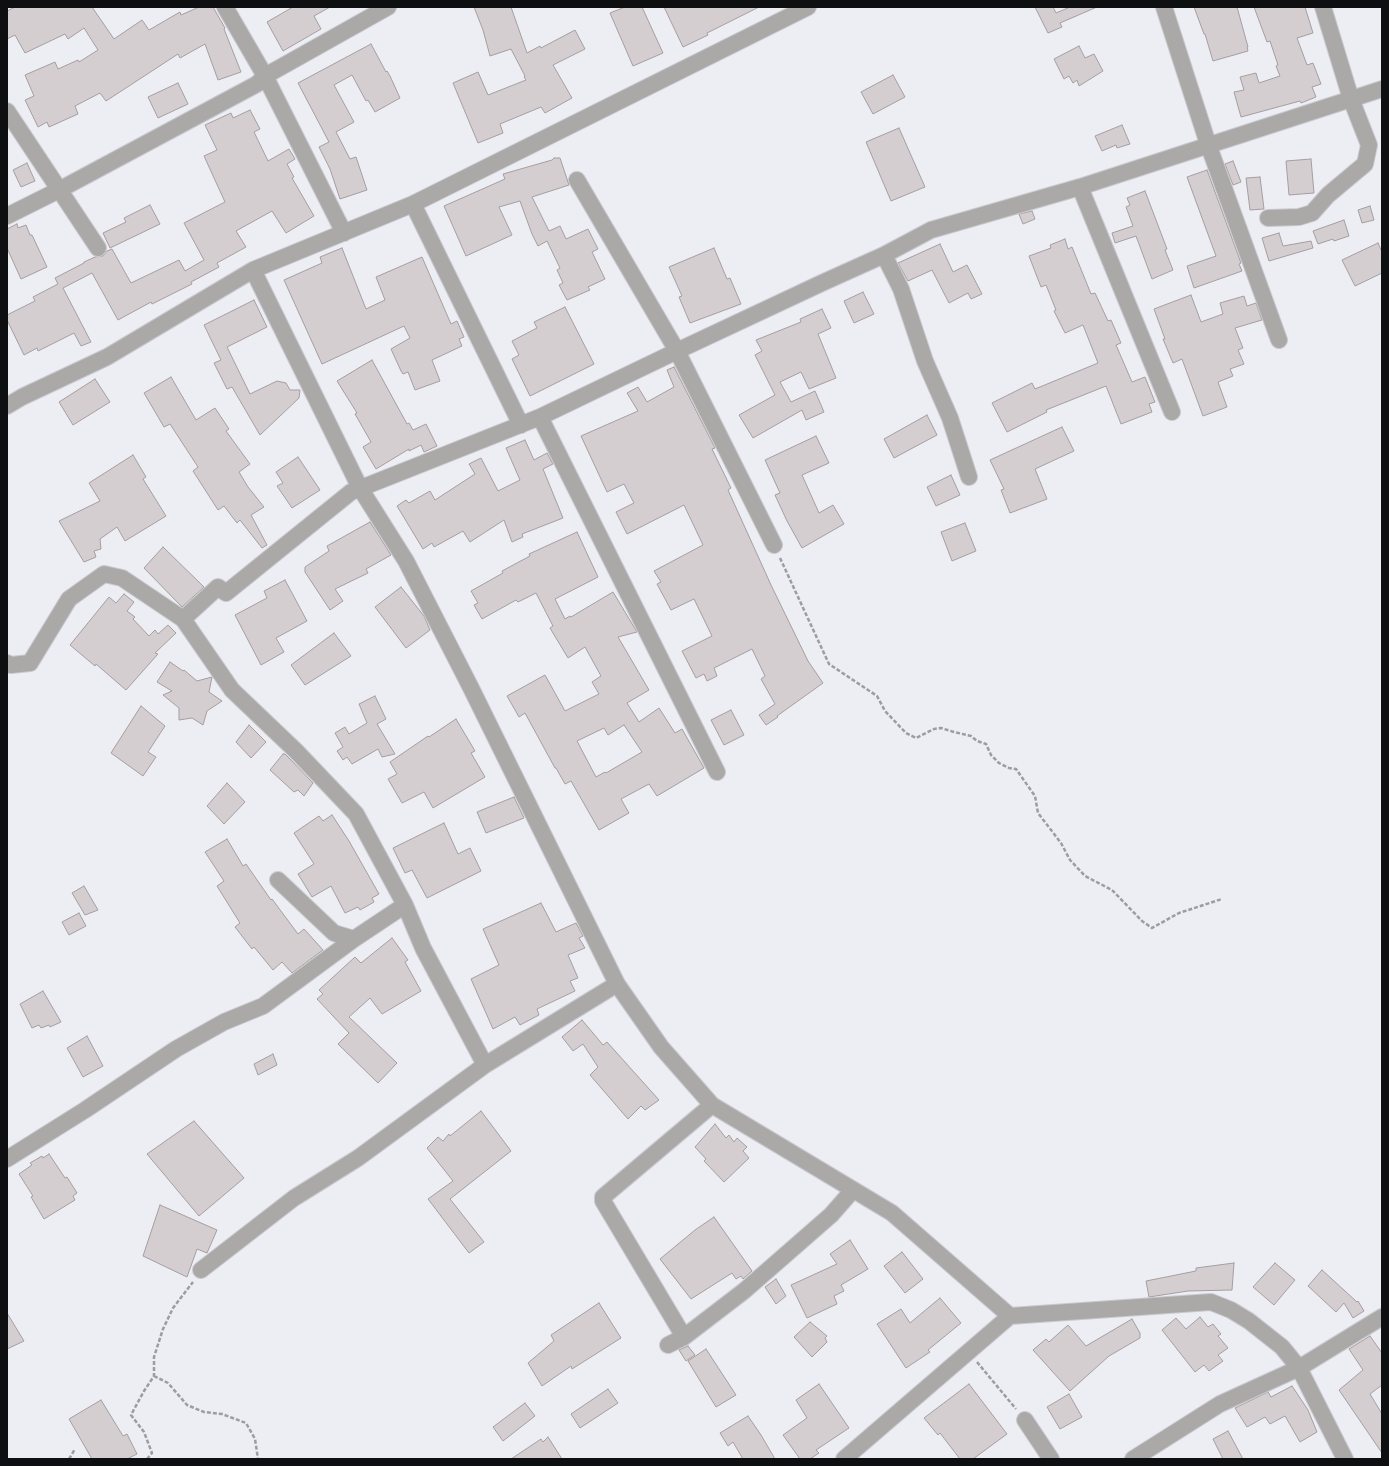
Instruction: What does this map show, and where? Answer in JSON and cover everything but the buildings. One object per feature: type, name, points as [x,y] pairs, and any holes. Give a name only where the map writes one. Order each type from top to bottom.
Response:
[{"type":"street","points":[[225,7],[265,76],[344,232]]},
{"type":"street","points":[[7,216],[59,190],[257,84],[265,76],[388,7]]},
{"type":"street","points":[[7,406],[22,397],[107,357],[253,270],[412,204],[808,7]]},
{"type":"street","points":[[1164,7],[1208,144],[1279,340]]},
{"type":"street","points":[[1268,218],[1299,217],[1312,213],[1328,195],[1365,164],[1369,145],[1351,98],[1323,7]]},
{"type":"street","points":[[184,619],[218,587],[226,593],[351,492],[540,417],[817,285],[884,255],[931,230],[1080,187],[1208,144],[1382,89]]},
{"type":"street","points":[[7,111],[98,248]]},
{"type":"street","points":[[577,180],[677,351],[774,544]]},
{"type":"street","points":[[1080,187],[1172,412]]},
{"type":"street","points":[[412,204],[521,425]]},
{"type":"street","points":[[884,255],[968,475]]},
{"type":"street","points":[[253,270],[360,488],[406,561],[471,688],[617,984],[660,1047],[712,1105],[892,1214],[1010,1316]]},
{"type":"street","points":[[540,417],[717,772]]},
{"type":"street","points":[[7,663],[30,663],[69,598],[104,574],[122,578],[184,619],[232,690],[296,751],[356,814],[405,905],[423,948],[486,1065]]},
{"type":"street","points":[[278,880],[334,933],[354,939]]},
{"type":"street","points":[[7,1159],[85,1110],[176,1049],[224,1022],[263,1006],[354,939],[405,905]]},
{"type":"street","points":[[201,1270],[294,1198],[358,1158],[486,1065],[617,984]]},
{"type":"street","points":[[684,1336],[603,1201],[604,1197],[712,1105]]},
{"type":"street","points":[[668,1345],[684,1336],[744,1292],[831,1215],[853,1190]]},
{"type":"street","points":[[844,1459],[1010,1316],[1211,1302],[1231,1310],[1249,1321],[1282,1347],[1299,1368],[1345,1459]]},
{"type":"street","points":[[1133,1459],[1154,1453],[1220,1404],[1299,1368],[1382,1317]]},
{"type":"street","points":[[1025,1420],[1051,1459]]},
{"type":"path","points":[[774,544],[829,664],[877,696],[885,711],[906,733],[916,738],[934,729],[941,728],[971,736],[977,741],[986,744],[991,756],[999,763],[1009,768],[1016,769],[1035,796],[1038,813],[1061,843],[1070,860],[1085,876],[1112,890],[1142,922],[1152,928],[1178,913],[1222,899]]},
{"type":"path","points":[[147,1459],[152,1453],[144,1432],[131,1415],[154,1376],[154,1357],[163,1329],[173,1308],[201,1270]]},
{"type":"path","points":[[969,1352],[1025,1420]]},
{"type":"path","points":[[154,1376],[168,1383],[187,1405],[204,1412],[222,1414],[246,1423],[255,1439],[258,1459]]},
{"type":"path","points":[[69,1459],[75,1449]]}]
